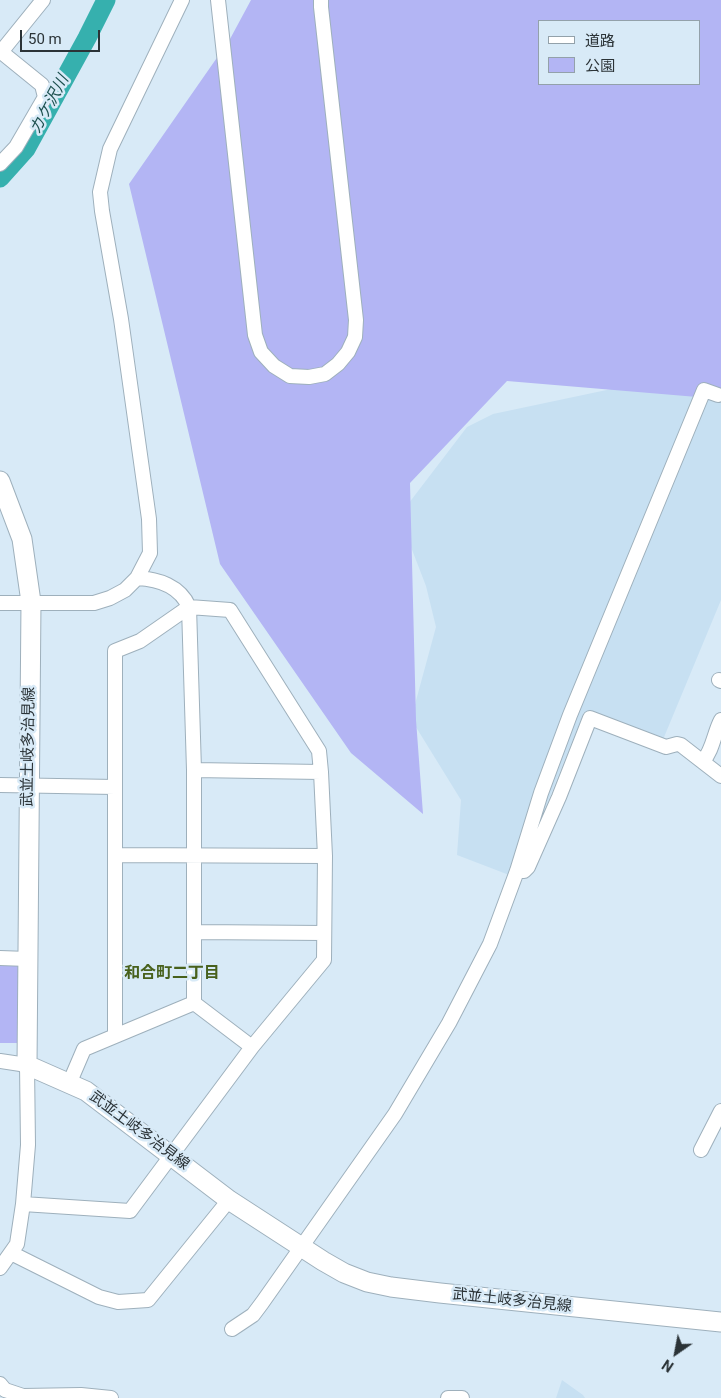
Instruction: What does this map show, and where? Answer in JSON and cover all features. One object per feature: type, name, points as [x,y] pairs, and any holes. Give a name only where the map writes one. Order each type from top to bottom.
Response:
[{"type":"main road","name":"武並土岐多治見線","points":[[0,481],[22,539],[31,602],[27,1065],[86,1090],[229,1200],[344,1273],[367,1282],[391,1287],[721,1322]]},
{"type":"street","points":[[0,164],[16,147],[45,97],[42,85],[1,51],[43,0]]},
{"type":"street","points":[[0,602],[94,603],[110,598],[125,590],[137,578],[150,553],[149,519],[121,319],[100,192],[110,149],[182,0]]},
{"type":"street","points":[[218,0],[255,335],[261,352],[274,366],[290,376],[309,377],[325,374],[338,364],[348,352],[355,337],[356,320],[321,0]]},
{"type":"street","points":[[232,1329],[253,1315],[394,1114],[449,1023],[490,944],[517,871],[541,793],[570,715],[688,427],[704,390],[718,395]]},
{"type":"street","points":[[137,578],[151,579],[167,584],[185,598],[189,607],[194,770],[194,1003]]},
{"type":"street","points":[[23,1204],[130,1211],[252,1047],[324,960],[325,856],[320,751],[230,610],[189,607],[140,641],[115,650],[115,1036]]},
{"type":"street","points":[[517,871],[524,871],[528,867],[559,797],[590,718],[666,747],[677,744],[681,745],[721,776]]},
{"type":"street","points":[[702,761],[707,756],[716,728],[721,720]]},
{"type":"street","points":[[194,770],[321,772]]},
{"type":"street","points":[[0,785],[115,787]]},
{"type":"street","points":[[115,855],[325,856]]},
{"type":"street","points":[[194,932],[324,933]]},
{"type":"street","points":[[0,958],[28,959]]},
{"type":"street","points":[[69,1084],[84,1049],[194,1003]]},
{"type":"street","points":[[194,1003],[252,1047]]},
{"type":"street","points":[[0,1061],[27,1065],[28,1145],[23,1204],[17,1244],[0,1268]]},
{"type":"street","points":[[701,1150],[721,1111]]},
{"type":"street","points":[[11,1253],[99,1297],[118,1302],[148,1300],[229,1200]]},
{"type":"street","points":[[0,1384],[5,1390],[23,1396],[81,1395],[111,1398]]},
{"type":"street","points":[[448,1398],[462,1398]]},
{"type":"shaded area","points":[[635,384],[721,386],[721,600],[662,742],[584,712],[517,878],[457,855],[461,800],[411,719],[436,627],[426,586],[399,516],[467,427],[493,414]]},
{"type":"shaded area","points":[[562,1380],[583,1395],[585,1398],[556,1398]]},
{"type":"green space","points":[[251,0],[721,0],[721,399],[507,381],[410,483],[416,720],[423,814],[351,753],[220,564],[129,184],[230,39]]},
{"type":"green space","points":[[0,964],[20,964],[17,1043],[0,1043]]},
{"type":"waterway","name":"カケ沢川","points":[[0,178],[26,149],[106,0]]},
{"type":"district","name":"和合町二丁目","points":[[172,974]]}]
